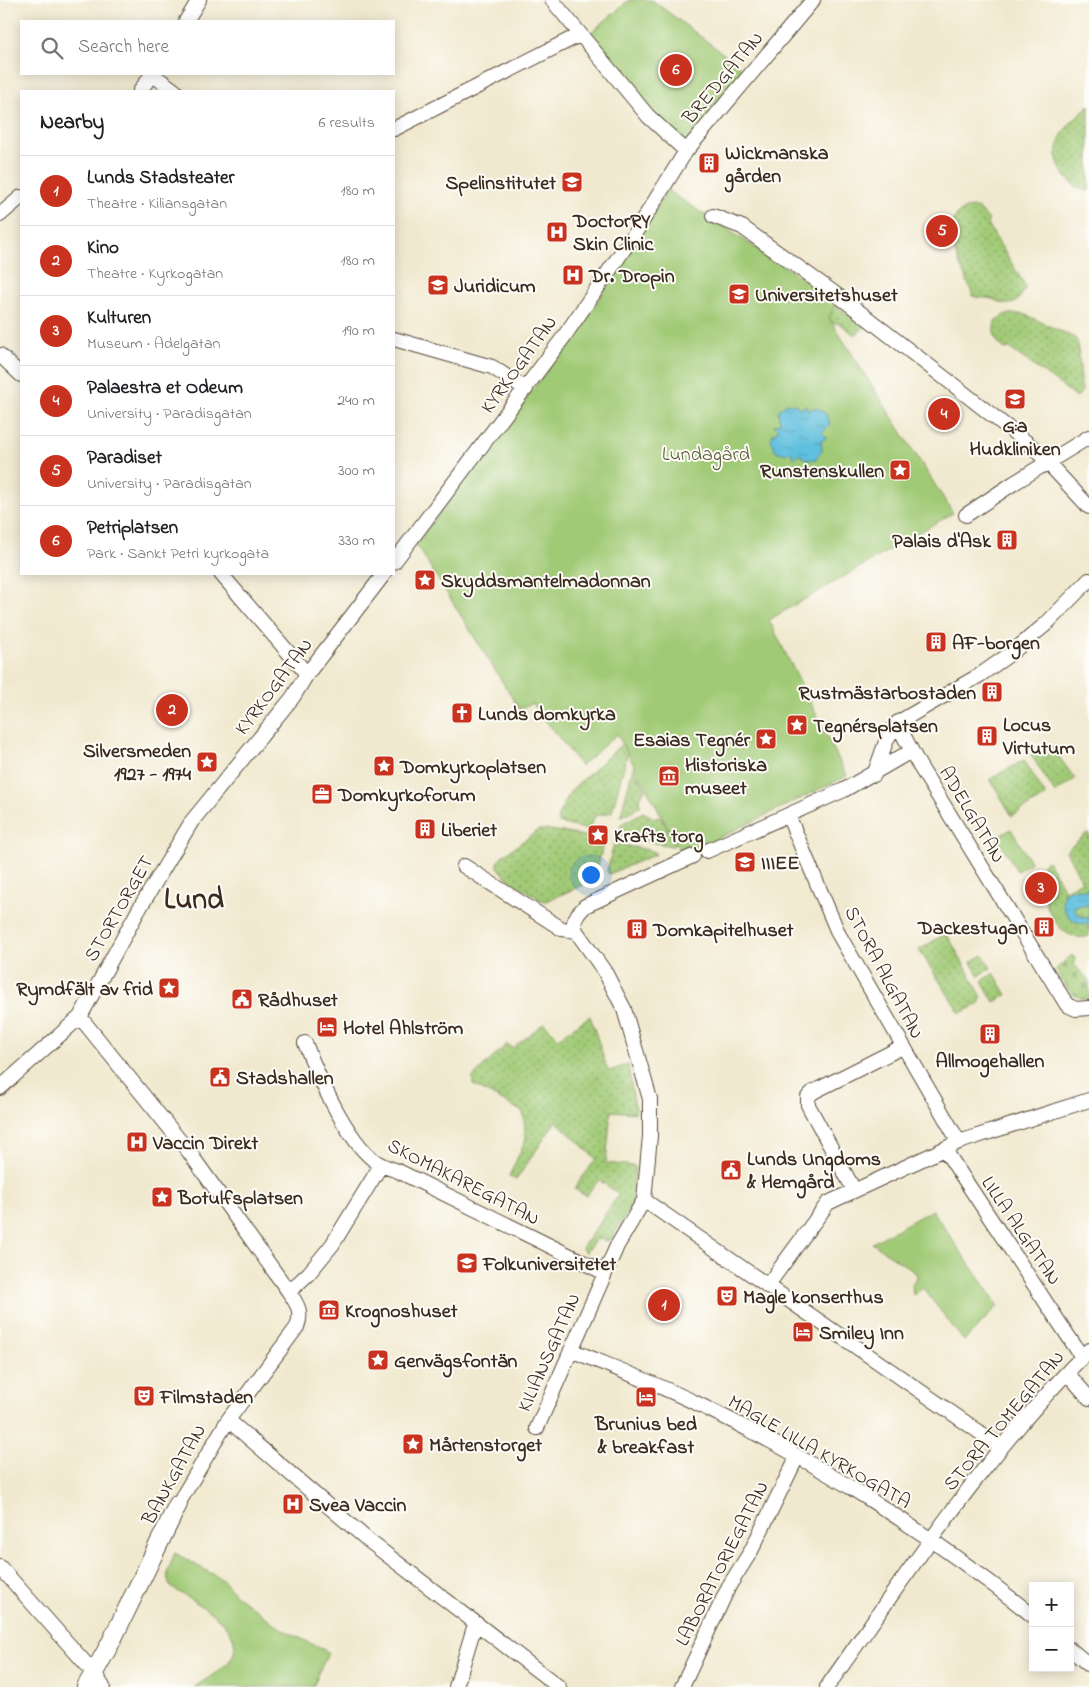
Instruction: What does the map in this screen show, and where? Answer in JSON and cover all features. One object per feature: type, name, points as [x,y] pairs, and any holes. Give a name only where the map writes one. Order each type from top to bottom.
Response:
[{"type":"street","points":[[187,20],[199,0]]},
{"type":"street","points":[[552,0],[579,35],[648,116],[686,151]]},
{"type":"street","name":"BREDGATAN","points":[[665,183],[686,151],[813,0]]},
{"type":"street","points":[[395,128],[579,35]]},
{"type":"street","points":[[141,90],[151,75]]},
{"type":"street","points":[[153,75],[174,90]]},
{"type":"street","name":"KYRKOGATAN","points":[[395,561],[526,389],[586,305],[665,183]]},
{"type":"street","points":[[0,215],[20,198]]},
{"type":"street","points":[[713,216],[742,227],[844,300],[1036,449],[1089,507]]},
{"type":"street","points":[[395,339],[492,367],[526,389]]},
{"type":"street","points":[[0,356],[20,374]]},
{"type":"street","points":[[966,515],[1014,483],[1089,438]]},
{"type":"street","points":[[222,575],[307,674]]},
{"type":"street","name":"KYRKOGATAN","points":[[192,821],[294,698],[307,674],[383,575]]},
{"type":"street","points":[[874,775],[887,739],[897,723],[980,675],[1010,654],[1046,624],[1089,580]]},
{"type":"street","points":[[707,850],[874,775],[911,751],[897,723]]},
{"type":"street","name":"ADELGATAN","points":[[911,751],[1066,1006],[1076,1009],[1089,1008]]},
{"type":"street","name":"STORA ALGATAN","points":[[788,815],[839,935],[902,1047],[959,1142]]},
{"type":"street","name":"STORTORGET","points":[[0,1088],[80,1017],[138,910],[192,821]]},
{"type":"street","points":[[464,866],[562,930],[576,931],[574,922],[585,906],[693,856]]},
{"type":"street","name":"KILIANSGATAN","points":[[537,1428],[617,1246],[644,1200],[650,1136],[650,1099],[624,1009],[605,972],[576,931]]},
{"type":"street","name":"BANKGATAN","points":[[80,1017],[189,1152],[289,1292],[298,1307],[301,1317],[297,1327],[228,1420],[178,1504],[95,1683]]},
{"type":"street","name":"SKOMAKAREGATAN","points":[[305,1043],[328,1095],[349,1131],[364,1150],[384,1166],[398,1171],[605,1274]]},
{"type":"street","points":[[854,1190],[808,1105],[808,1098],[813,1092],[902,1047]]},
{"type":"street","points":[[767,1286],[828,1203],[959,1142],[1089,1100]]},
{"type":"street","name":"LILLA ALGATAN","points":[[944,1150],[1086,1354]]},
{"type":"street","points":[[289,1292],[309,1273],[326,1252],[378,1170],[384,1166]]},
{"type":"street","points":[[644,1200],[1001,1447]]},
{"type":"street","name":"MAGLE LILLA KYRKOGATA","points":[[571,1350],[696,1403],[797,1457],[931,1540],[1029,1613]]},
{"type":"street","name":"STORA TOMEGATAN","points":[[827,1687],[931,1540],[1001,1447],[1086,1354]]},
{"type":"street","points":[[1068,1374],[1089,1398]]},
{"type":"street","points":[[228,1420],[338,1516],[475,1624],[559,1687]]},
{"type":"street","name":"LABORATORIEGATAN","points":[[682,1687],[728,1586],[751,1550],[797,1457]]},
{"type":"street","points":[[0,1567],[95,1683]]},
{"type":"street","points":[[456,1687],[475,1624]]},
{"type":"street","points":[[1074,1652],[1089,1665]]},
{"type":"green space","points":[[629,0],[652,0],[737,64],[747,77],[686,151],[579,35],[593,31]]},
{"type":"green space","points":[[1089,105],[1089,191],[1086,191],[1074,185],[1066,177],[1059,166],[1057,147],[1066,129]]},
{"type":"green space","name":"Lundagård","points":[[667,190],[836,300],[829,318],[953,513],[769,620],[847,776],[683,855],[617,734],[581,766],[532,703],[520,710],[416,544],[587,318]]},
{"type":"green space","points":[[972,207],[979,209],[989,220],[987,223],[1026,287],[1016,302],[1012,304],[973,296],[963,273],[953,246],[951,233],[953,221],[960,212]]},
{"type":"green space","points":[[833,303],[865,327],[855,335],[840,324],[825,321]]},
{"type":"green space","points":[[1006,314],[1024,314],[1075,338],[1078,344],[1082,391],[1077,397],[1009,348],[1005,349],[999,344],[994,334],[995,321]]},
{"type":"green space","points":[[622,744],[625,745],[628,751],[612,812],[595,816],[588,830],[559,823],[557,818],[571,790]]},
{"type":"green space","points":[[1050,744],[1075,779],[1055,793],[1031,755]]},
{"type":"green space","points":[[1024,760],[1046,796],[1012,816],[990,779]]},
{"type":"green space","points":[[633,767],[645,789],[639,800],[640,806],[620,818]]},
{"type":"green space","points":[[643,812],[654,818],[661,817],[676,845],[671,846],[619,836],[621,824]]},
{"type":"green space","points":[[1011,829],[1031,863],[1017,871],[997,837]]},
{"type":"green space","points":[[539,830],[551,830],[590,837],[603,844],[595,880],[546,901],[541,900],[508,879],[498,867],[498,861],[502,856]]},
{"type":"green space","points":[[1087,833],[1089,834],[1089,891],[1069,890],[1076,922],[1089,924],[1089,936],[1081,937],[1066,933],[1055,921],[1047,907],[1044,896],[1041,868],[1048,861],[1065,890],[1082,881],[1066,851]]},
{"type":"green space","points":[[614,843],[653,851],[656,854],[609,874],[607,871]]},
{"type":"green space","points":[[1089,905],[1089,918],[1076,914],[1075,906]]},
{"type":"green space","points":[[943,935],[948,936],[982,997],[978,1005],[960,1013],[919,950]]},
{"type":"green space","points":[[983,955],[991,968],[979,976],[971,962]]},
{"type":"green space","points":[[1072,955],[1077,960],[1073,963],[1089,981],[1089,999],[1077,996],[1068,990],[1056,969]]},
{"type":"green space","points":[[994,973],[1007,995],[994,1002],[982,981]]},
{"type":"green space","points":[[590,1016],[608,1071],[628,1065],[636,1113],[611,1111],[606,1163],[635,1166],[632,1205],[610,1241],[597,1239],[585,1253],[582,1248],[619,1194],[599,1180],[586,1196],[574,1189],[596,1159],[556,1121],[516,1180],[509,1176],[526,1139],[523,1112],[473,1085],[473,1077],[507,1044],[513,1048],[544,1023],[558,1038]]},
{"type":"green space","points":[[932,1210],[998,1306],[964,1341],[923,1288],[913,1295],[912,1284],[917,1276],[916,1273],[872,1243]]},
{"type":"green space","points":[[175,1553],[223,1580],[235,1594],[282,1629],[328,1652],[313,1687],[195,1687],[226,1665],[233,1655],[235,1644],[224,1624],[169,1584],[169,1567]]},
{"type":"water","points":[[786,403],[797,405],[800,409],[806,405],[808,411],[813,408],[820,409],[826,414],[830,424],[822,433],[827,438],[821,441],[822,451],[816,459],[808,460],[799,454],[794,458],[791,452],[786,454],[776,451],[771,439],[773,434],[779,430],[774,425],[780,423],[778,411]]},
{"type":"water","points":[[1087,889],[1089,905],[1075,906],[1074,910],[1082,917],[1089,918],[1089,924],[1079,923],[1071,919],[1063,908],[1062,903],[1064,893],[1069,890]]},
{"type":"place","name":"Petriplatsen","points":[[676,70]]},
{"type":"place","name":"Wickmanska gården","points":[[709,163]]},
{"type":"place","name":"Spelinstitutet","points":[[572,182]]},
{"type":"place","name":"Paradiset","points":[[942,231]]},
{"type":"place","name":"DoctorRY Skin Clinic","points":[[557,232]]},
{"type":"place","name":"Dr. Dropin","points":[[573,275]]},
{"type":"place","name":"Juridicum","points":[[438,285]]},
{"type":"place","name":"Universitetshuset","points":[[739,294]]},
{"type":"place","name":"G:a Hudkliniken","points":[[1015,399]]},
{"type":"place","name":"Palaestra et Odeum","points":[[944,414]]},
{"type":"place","name":"Runstenskullen","points":[[900,470]]},
{"type":"place","name":"Palais d'Ask","points":[[1007,540]]},
{"type":"place","name":"Skyddsmantelmadonnan","points":[[425,580]]},
{"type":"place","name":"AF-borgen","points":[[936,642]]},
{"type":"place","name":"Rustmästarbostaden","points":[[992,692]]},
{"type":"place","name":"Kino","points":[[172,710]]},
{"type":"place","name":"Lunds domkyrka","points":[[462,713]]},
{"type":"place","name":"Tegnérsplatsen","points":[[797,725]]},
{"type":"place","name":"Locus Virtutum","points":[[987,736]]},
{"type":"place","name":"Esaias Tegnér","points":[[766,739]]},
{"type":"place","name":"Silversmeden 1927 - 1974","points":[[207,762]]},
{"type":"place","name":"Domkyrkoplatsen","points":[[384,766]]},
{"type":"place","name":"Historiska museet","points":[[669,776]]},
{"type":"place","name":"Domkyrkoforum","points":[[322,794]]},
{"type":"place","name":"Liberiet","points":[[425,829]]},
{"type":"place","name":"Krafts torg","points":[[598,835]]},
{"type":"place","name":"IIIEE","points":[[745,862]]},
{"type":"place","name":"Kulturen","points":[[1041,888]]},
{"type":"place","name":"Dackestugan","points":[[1044,927]]},
{"type":"place","name":"Domkapitelhuset","points":[[637,929]]},
{"type":"place","name":"Rymdfält av frid","points":[[169,988]]},
{"type":"place","name":"Rådhuset","points":[[242,999]]},
{"type":"place","name":"Hotel Ahlström","points":[[327,1027]]},
{"type":"place","name":"Allmogehallen","points":[[990,1034]]},
{"type":"place","name":"Stadshallen","points":[[220,1077]]},
{"type":"place","name":"Vaccin Direkt","points":[[137,1142]]},
{"type":"place","name":"Lunds Ungdoms & Hemgård","points":[[731,1170]]},
{"type":"place","name":"Botulfsplatsen","points":[[162,1197]]},
{"type":"place","name":"Folkuniversitetet","points":[[467,1263]]},
{"type":"place","name":"Magle konserthus","points":[[727,1296]]},
{"type":"place","name":"Lunds Stadsteater","points":[[664,1305]]},
{"type":"place","name":"Krognoshuset","points":[[329,1310]]},
{"type":"place","name":"Smiley Inn","points":[[803,1332]]},
{"type":"place","name":"Genvägsfontän","points":[[378,1360]]},
{"type":"place","name":"Filmstaden","points":[[144,1396]]},
{"type":"place","name":"Brunius bed & breakfast","points":[[646,1397]]},
{"type":"place","name":"Mårtenstorget","points":[[413,1444]]},
{"type":"place","name":"Svea Vaccin","points":[[293,1504]]},
{"type":"district","name":"Lund","points":[[194,898]]}]
